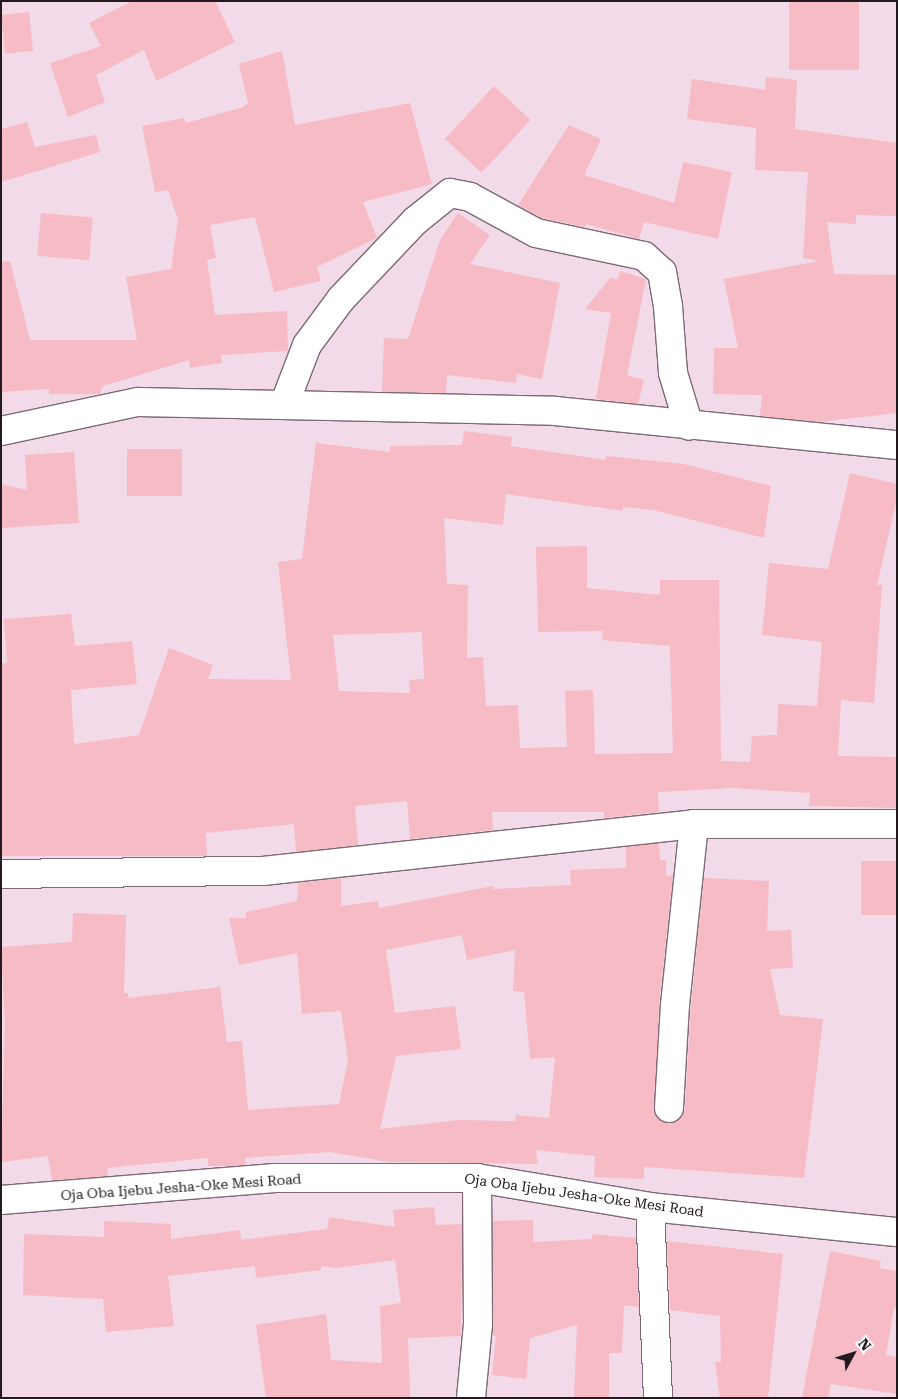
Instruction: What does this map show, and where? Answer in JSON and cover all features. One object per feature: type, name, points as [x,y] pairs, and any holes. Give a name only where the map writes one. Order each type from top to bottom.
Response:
[{"type":"street","points":[[284,405],[307,345],[341,299],[415,221],[450,194],[470,197],[536,233],[644,256],[662,272],[668,306],[673,373],[689,426]]},
{"type":"street","points":[[1,431],[138,402],[555,411],[689,426],[897,445]]},
{"type":"street","points":[[669,1108],[674,1005],[694,824]]},
{"type":"street","points":[[1,874],[263,871],[694,824],[897,824]]},
{"type":"street","name":"Oja Oba Ijebu Jesha-Oke Mesi Road","points":[[1,1200],[275,1178],[477,1178],[650,1207],[897,1232]]},
{"type":"street","points":[[471,1398],[478,1324],[477,1178]]},
{"type":"street","points":[[650,1207],[658,1398]]},
{"type":"building","points":[[132,1],[215,1],[235,42],[156,81],[144,50],[96,75],[105,102],[68,117],[50,63],[101,46],[89,23]]},
{"type":"building","points":[[789,1],[859,1],[859,70],[789,70]]},
{"type":"building","points":[[29,12],[33,51],[5,54],[1,15]]},
{"type":"building","points":[[282,51],[295,125],[410,103],[432,184],[363,202],[377,238],[317,267],[321,281],[274,292],[255,217],[210,225],[216,258],[207,260],[215,315],[287,311],[288,351],[221,355],[222,363],[190,368],[189,360],[103,386],[100,394],[49,394],[49,389],[1,392],[1,262],[10,261],[31,343],[31,340],[137,340],[126,277],[171,269],[178,220],[168,190],[155,192],[142,126],[184,118],[186,123],[243,107],[248,103],[239,64]]},
{"type":"building","points":[[766,77],[797,80],[795,129],[897,143],[897,216],[856,215],[856,224],[827,222],[834,274],[897,275],[897,413],[819,422],[760,416],[762,395],[713,394],[714,348],[738,348],[724,279],[819,261],[803,258],[808,172],[755,170],[756,128],[687,119],[692,79],[765,90]]},
{"type":"building","points":[[494,86],[531,120],[481,173],[445,139]]},
{"type":"building","points":[[27,122],[35,147],[96,135],[100,152],[1,182],[1,129]]},
{"type":"building","points":[[569,125],[601,139],[584,175],[674,203],[683,162],[732,172],[718,239],[644,222],[639,239],[586,224],[585,227],[541,218],[518,205]]},
{"type":"building","points":[[41,213],[93,218],[89,260],[37,256]]},
{"type":"building","points":[[458,213],[490,235],[470,264],[560,283],[542,379],[517,374],[516,383],[447,375],[446,393],[382,392],[384,338],[408,339],[440,240]]},
{"type":"building","points":[[620,271],[646,279],[627,375],[644,380],[638,404],[596,399],[611,313],[585,309],[610,278],[618,279]]},
{"type":"building","points":[[464,431],[512,437],[511,446],[606,460],[606,456],[684,464],[771,486],[764,538],[653,510],[623,507],[623,511],[506,494],[503,525],[444,518],[447,584],[468,585],[467,658],[483,657],[486,706],[518,705],[520,748],[567,747],[565,691],[593,690],[595,754],[673,753],[670,646],[602,640],[603,631],[538,632],[536,547],[587,546],[587,588],[660,595],[660,580],[719,580],[721,761],[750,762],[752,736],[777,735],[778,704],[817,706],[822,642],[762,635],[769,563],[828,569],[850,473],[897,484],[897,498],[877,585],[882,585],[874,703],[841,700],[838,756],[897,757],[897,808],[809,806],[810,793],[732,788],[658,792],[659,812],[604,818],[604,812],[492,812],[493,830],[410,839],[407,801],[355,806],[358,845],[296,852],[294,824],[206,833],[207,856],[1,856],[1,664],[7,663],[4,619],[71,614],[75,646],[132,641],[137,684],[71,690],[74,744],[139,735],[169,648],[213,665],[208,679],[291,680],[278,562],[302,559],[316,443],[390,452],[390,446],[462,445]],"holes":[[[422,632],[424,679],[409,680],[410,693],[339,691],[333,635]]]},
{"type":"building","points":[[127,449],[182,449],[182,496],[127,496]]},
{"type":"building","points":[[74,452],[79,523],[1,528],[1,484],[27,490],[25,455]]},
{"type":"building","points":[[659,843],[660,860],[666,860],[666,876],[673,876],[659,1004],[655,1115],[669,1124],[682,1117],[685,1109],[691,1006],[704,878],[769,881],[767,931],[791,930],[793,968],[770,969],[780,1015],[823,1019],[804,1178],[644,1167],[644,1179],[594,1177],[595,1156],[536,1150],[538,1164],[389,1162],[330,1152],[245,1158],[246,1165],[233,1166],[208,1166],[208,1158],[107,1168],[108,1176],[52,1180],[48,1156],[1,1162],[5,1024],[1,947],[72,942],[73,913],[126,915],[124,993],[128,993],[128,998],[220,987],[227,1042],[242,1041],[248,1110],[339,1104],[348,1060],[341,1011],[302,1014],[297,953],[239,965],[229,918],[246,918],[246,912],[297,901],[298,883],[341,878],[341,906],[378,901],[379,908],[493,886],[493,889],[571,885],[570,870],[626,868],[626,847]],"holes":[[[462,935],[467,960],[515,950],[513,991],[524,992],[530,1059],[555,1057],[549,1118],[516,1115],[515,1121],[458,1120],[380,1129],[396,1056],[461,1049],[455,1006],[395,1013],[386,950]]]},
{"type":"building","points":[[861,861],[897,861],[897,915],[861,915]]},
{"type":"building","points":[[434,1207],[436,1225],[462,1224],[461,1336],[408,1338],[410,1398],[266,1398],[256,1325],[326,1314],[331,1360],[382,1363],[380,1306],[401,1303],[395,1260],[336,1268],[321,1266],[321,1270],[256,1278],[255,1266],[168,1276],[174,1326],[106,1332],[103,1299],[23,1295],[24,1234],[104,1237],[104,1221],[171,1224],[171,1239],[240,1230],[241,1240],[327,1229],[329,1217],[395,1227],[393,1210]]},
{"type":"building","points":[[533,1220],[533,1242],[592,1239],[592,1234],[636,1238],[639,1307],[624,1305],[622,1353],[609,1353],[609,1398],[574,1398],[577,1325],[530,1338],[526,1379],[492,1375],[496,1336],[493,1336],[493,1221]]},
{"type":"building","points":[[667,1241],[783,1254],[768,1398],[720,1398],[715,1362],[721,1362],[720,1316],[670,1310]]},
{"type":"building","points":[[830,1251],[881,1261],[879,1268],[897,1271],[897,1308],[894,1307],[886,1355],[897,1357],[897,1394],[831,1384],[828,1398],[802,1398]]}]
